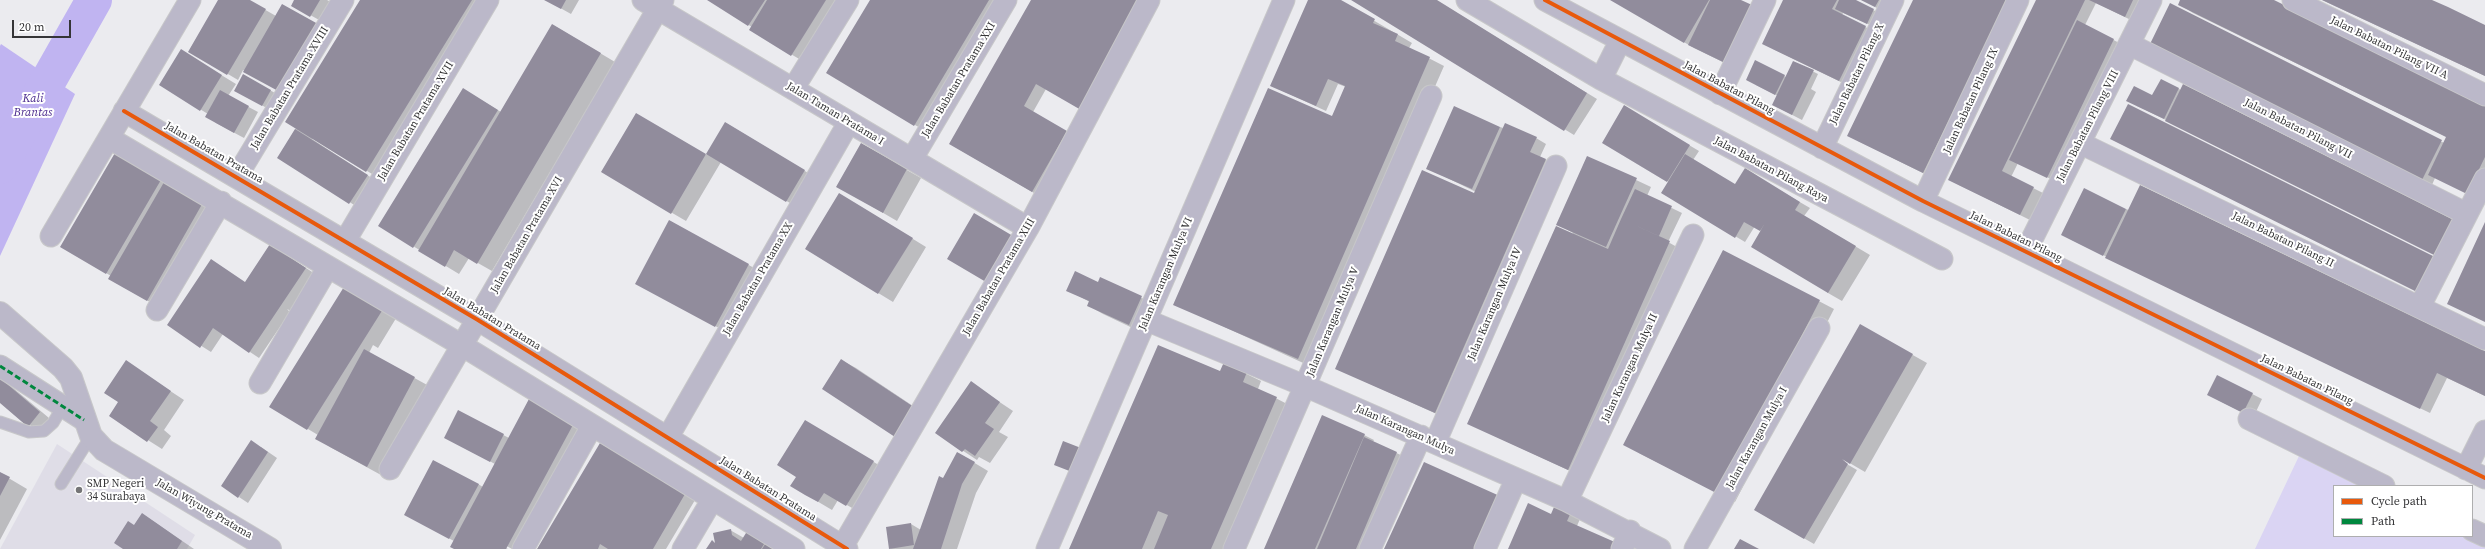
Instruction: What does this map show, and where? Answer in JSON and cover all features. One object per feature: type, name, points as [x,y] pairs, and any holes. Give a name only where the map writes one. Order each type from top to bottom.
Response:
[{"type":"street","points":[[51,236],[190,0]]},
{"type":"street","name":"Jalan Babatan Pratama XVIII","points":[[237,176],[342,0]]},
{"type":"street","name":"Jalan Babatan Pratama XVII","points":[[345,241],[488,0]]},
{"type":"street","points":[[793,89],[848,0]]},
{"type":"street","name":"Jalan Babatan Pratama XXI","points":[[912,159],[1006,0]]},
{"type":"street","name":"Jalan Babatan Pratama XIII","points":[[843,548],[1028,228],[1149,0]]},
{"type":"street","name":"Jalan Karangan Mulya VI","points":[[1047,549],[1284,0]]},
{"type":"street","name":"Jalan Babatan Pilang Raya","points":[[1467,0],[1610,61],[1942,259]]},
{"type":"street","name":"Jalan Babatan Pilang","points":[[1545,0],[1610,61],[1720,94],[1923,201],[2485,478]]},
{"type":"street","points":[[1720,94],[1765,0]]},
{"type":"street","name":"Jalan Babatan Pilang X","points":[[1822,148],[1893,0]]},
{"type":"street","name":"Jalan Babatan Pilang IX","points":[[1923,201],[2018,0]]},
{"type":"street","name":"Jalan Babatan Pilang VIII","points":[[2026,251],[2151,0]]},
{"type":"street","name":"Jalan Babatan Pilang VII A","points":[[2293,0],[2485,95]]},
{"type":"street","name":"Jalan Taman Pratama I","points":[[655,3],[793,89],[1028,228]]},
{"type":"street","name":"Jalan Babatan Pratama XVI","points":[[390,469],[478,320],[655,3]]},
{"type":"street","name":"Jalan Babatan Pilang VII","points":[[2129,44],[2467,214]]},
{"type":"street","name":"Jalan Karangan Mulya V","points":[[1234,549],[1431,96]]},
{"type":"street","name":"Jalan Babatan Pratama","points":[[124,111],[237,176],[478,320],[668,437],[843,548]]},
{"type":"street","name":"Jalan Babatan Pratama XX","points":[[668,437],[848,122]]},
{"type":"street","points":[[109,138],[221,202],[463,346],[794,549]]},
{"type":"street","name":"Jalan Babatan Pilang II","points":[[2080,143],[2420,306],[2485,339]]},
{"type":"street","name":"Jalan Karangan Mulya IV","points":[[1370,549],[1428,440],[1556,166]]},
{"type":"street","points":[[2420,306],[2485,179]]},
{"type":"street","points":[[157,310],[221,202]]},
{"type":"street","name":"Jalan Karangan Mulya II","points":[[1567,501],[1693,235]]},
{"type":"street","points":[[260,384],[328,267]]},
{"type":"street","name":"Jalan Wiyung Pratama","points":[[0,312],[63,368],[71,378],[88,428],[104,450],[264,547]]},
{"type":"street","name":"Jalan Karangan Mulya","points":[[1146,320],[1305,386],[1567,501],[1626,540],[1660,549]]},
{"type":"street","name":"Jalan Karangan Mulya I","points":[[1695,549],[1819,328]]},
{"type":"street","points":[[0,366],[63,406],[88,428]]},
{"type":"street","points":[[2249,419],[2382,485]]},
{"type":"street","points":[[523,549],[592,426]]},
{"type":"street","points":[[2466,469],[2485,431]]},
{"type":"street","points":[[1485,549],[1516,479]]},
{"type":"street","points":[[683,549],[712,500]]},
{"type":"street","points":[[2473,530],[2485,536]]},
{"type":"lane","points":[[0,422],[29,432],[44,431],[53,424],[63,406]]},
{"type":"lane","points":[[61,484],[88,428]]},
{"type":"shaded area","name":"SMP Negeri 34 Surabaya","points":[[57,444],[195,535],[187,549],[0,549]]},
{"type":"shaded area","points":[[2299,456],[2360,485],[2333,485],[2333,537],[2470,537],[2485,544],[2485,549],[2255,549]]},
{"type":"water","name":"Kali Brantas","points":[[1,44],[75,94],[0,256],[0,46]]},
{"type":"building","points":[[218,0],[250,0],[266,9],[227,75],[188,52]]},
{"type":"building","points":[[294,0],[320,0],[310,17],[291,6]]},
{"type":"building","points":[[360,0],[472,0],[366,172],[285,122]]},
{"type":"building","points":[[544,0],[566,0],[561,9]]},
{"type":"building","points":[[707,0],[765,0],[748,26]]},
{"type":"building","points":[[767,0],[826,0],[791,56],[749,30]]},
{"type":"building","points":[[870,0],[989,0],[914,126],[826,73]]},
{"type":"building","points":[[1031,0],[1144,0],[1081,110],[1036,84],[1024,106],[1067,131],[1032,192],[949,144]]},
{"type":"building","points":[[1308,0],[1341,0],[1375,19],[1373,23],[1398,34],[1395,41],[1430,57],[1298,359],[1173,305],[1268,88],[1332,116],[1345,86],[1328,79],[1316,106],[1270,86]]},
{"type":"building","points":[[1351,0],[1437,0],[1587,93],[1564,131]]},
{"type":"building","points":[[1610,0],[1709,0],[1684,43]]},
{"type":"building","points":[[1710,0],[1741,0],[1752,5],[1723,62],[1688,45]]},
{"type":"building","points":[[1783,0],[1837,0],[1832,9],[1866,26],[1839,81],[1762,44]]},
{"type":"building","points":[[1839,0],[1856,0],[1874,9],[1867,24],[1835,9]]},
{"type":"building","points":[[1861,0],[1879,0],[1875,7]]},
{"type":"building","points":[[1913,0],[2008,0],[1923,173],[1847,136]]},
{"type":"building","points":[[2036,0],[2085,0],[2002,171],[2034,187],[2020,215],[1948,180]]},
{"type":"building","points":[[2089,0],[2133,0],[2125,17]]},
{"type":"building","points":[[2180,0],[2274,0],[2485,104],[2485,157],[2467,194],[2428,175],[2446,137],[2178,5]]},
{"type":"building","points":[[2322,0],[2432,0],[2448,7],[2485,25],[2485,76]]},
{"type":"building","points":[[2170,3],[2442,140],[2422,180],[2150,44]]},
{"type":"building","points":[[282,4],[318,24],[280,92],[243,72]]},
{"type":"building","points":[[2077,20],[2114,39],[2047,178],[2009,160]]},
{"type":"building","points":[[552,24],[601,53],[477,264],[454,250],[445,267],[418,251]]},
{"type":"building","points":[[181,49],[222,75],[200,111],[159,85]]},
{"type":"building","points":[[1755,60],[1785,75],[1775,95],[1746,80]]},
{"type":"building","points":[[1793,61],[1814,70],[1792,115],[1772,105]]},
{"type":"building","points":[[243,74],[271,90],[262,106],[234,91]]},
{"type":"building","points":[[2161,79],[2179,88],[2164,119],[2126,101],[2134,86],[2152,95]]},
{"type":"building","points":[[2183,84],[2454,220],[2436,256],[2165,121]]},
{"type":"building","points":[[463,88],[498,110],[413,248],[378,226]]},
{"type":"building","points":[[220,90],[249,106],[234,133],[205,117]]},
{"type":"building","points":[[2128,104],[2437,258],[2419,293],[2110,139]]},
{"type":"building","points":[[1624,105],[1690,145],[1667,182],[1602,143]]},
{"type":"building","points":[[1454,106],[1500,127],[1472,189],[1426,169]]},
{"type":"building","points":[[636,113],[706,154],[671,214],[601,172]]},
{"type":"building","points":[[725,122],[805,170],[786,202],[706,154]]},
{"type":"building","points":[[1505,123],[1537,137],[1530,152],[1546,159],[1435,413],[1335,369],[1422,170],[1474,193]]},
{"type":"building","points":[[295,129],[368,175],[349,204],[277,158]]},
{"type":"building","points":[[861,143],[907,169],[883,213],[836,187]]},
{"type":"building","points":[[119,146],[165,173],[106,274],[60,247]]},
{"type":"building","points":[[1685,154],[1735,184],[1745,168],[1800,202],[1795,210],[1856,246],[1828,293],[1751,247],[1765,223],[1760,231],[1744,222],[1735,238],[1661,193]]},
{"type":"building","points":[[1587,156],[1637,178],[1606,247],[1556,225]]},
{"type":"building","points":[[167,177],[205,199],[147,301],[108,279]]},
{"type":"building","points":[[2140,185],[2485,351],[2485,396],[2437,373],[2420,409],[2105,258]]},
{"type":"building","points":[[2084,188],[2126,209],[2103,256],[2061,235]]},
{"type":"building","points":[[1635,189],[1672,206],[1659,236],[1621,219]]},
{"type":"building","points":[[839,193],[913,238],[878,294],[805,249]]},
{"type":"building","points":[[974,213],[1013,236],[986,282],[947,259]]},
{"type":"building","points":[[1621,219],[1670,241],[1568,470],[1467,424],[1556,226],[1608,249]]},
{"type":"building","points":[[669,220],[749,264],[715,327],[635,284]]},
{"type":"building","points":[[2485,222],[2485,322],[2447,304]]},
{"type":"building","points":[[270,244],[306,268],[249,353],[213,328],[200,348],[167,325],[211,259],[245,282]]},
{"type":"building","points":[[1723,250],[1820,300],[1720,495],[1623,445]]},
{"type":"building","points":[[1075,271],[1098,282],[1100,277],[1142,296],[1129,325],[1087,306],[1089,301],[1066,291]]},
{"type":"building","points":[[347,282],[385,306],[307,430],[269,407]]},
{"type":"building","points":[[1860,324],[1913,354],[1850,464],[1842,459],[1848,464],[1804,539],[1754,510]]},
{"type":"building","points":[[1158,345],[1220,371],[1224,362],[1247,372],[1243,382],[1277,397],[1211,549],[1154,549],[1168,515],[1158,511],[1142,549],[1069,549]]},
{"type":"building","points":[[364,349],[415,377],[367,467],[315,439]]},
{"type":"building","points":[[841,359],[914,407],[895,437],[822,389]]},
{"type":"building","points":[[126,360],[171,391],[150,421],[158,427],[147,442],[109,416],[118,402],[104,393]]},
{"type":"building","points":[[2217,375],[2253,393],[2243,413],[2207,395]]},
{"type":"building","points":[[0,378],[40,412],[28,427],[0,403]]},
{"type":"building","points":[[971,381],[1000,402],[985,423],[994,429],[975,456],[965,449],[962,452],[935,433]]},
{"type":"building","points":[[529,399],[574,423],[506,549],[454,549],[450,547]]},
{"type":"building","points":[[458,410],[504,434],[490,462],[444,438]]},
{"type":"building","points":[[1322,415],[1365,434],[1315,549],[1264,549]]},
{"type":"building","points":[[805,420],[874,461],[846,506],[824,493],[818,502],[805,495],[790,486],[796,477],[777,465]]},
{"type":"building","points":[[1364,437],[1397,452],[1356,549],[1317,549]]},
{"type":"building","points":[[251,440],[268,452],[238,498],[221,486]]},
{"type":"building","points":[[1063,441],[1081,448],[1072,472],[1054,465]]},
{"type":"building","points":[[600,443],[685,494],[653,549],[608,549],[600,544],[598,549],[537,549]]},
{"type":"building","points":[[957,452],[975,462],[962,484],[941,549],[913,549],[939,476],[943,478]]},
{"type":"building","points":[[433,460],[479,484],[449,539],[404,515]]},
{"type":"building","points":[[1424,462],[1502,497],[1478,549],[1384,549]]},
{"type":"building","points":[[0,472],[10,477],[0,496]]},
{"type":"building","points":[[1557,500],[1573,508],[1567,521],[1617,543],[1615,549],[1508,549],[1528,503],[1551,514]]},
{"type":"building","points":[[142,513],[182,541],[177,549],[123,549],[114,543],[128,521],[134,525]]},
{"type":"building","points":[[911,523],[914,545],[889,549],[886,527]]},
{"type":"building","points":[[751,525],[769,536],[761,549],[706,549],[712,540],[715,543],[713,533],[731,529],[732,535],[741,541]]},
{"type":"building","points":[[769,538],[787,549],[762,549]]},
{"type":"building","points":[[1740,539],[1759,549],[1734,549]]},
{"type":"waterway","name":"Kali Brantas","points":[[0,166],[94,0]]},
{"type":"marked path","points":[[0,366],[84,420]]},
{"type":"cycle path","points":[[1545,0],[1923,201],[2485,478]]},
{"type":"cycle path","points":[[124,111],[478,320],[847,549]]},
{"type":"place","name":"SMP Negeri 34 Surabaya","points":[[79,490]]}]
